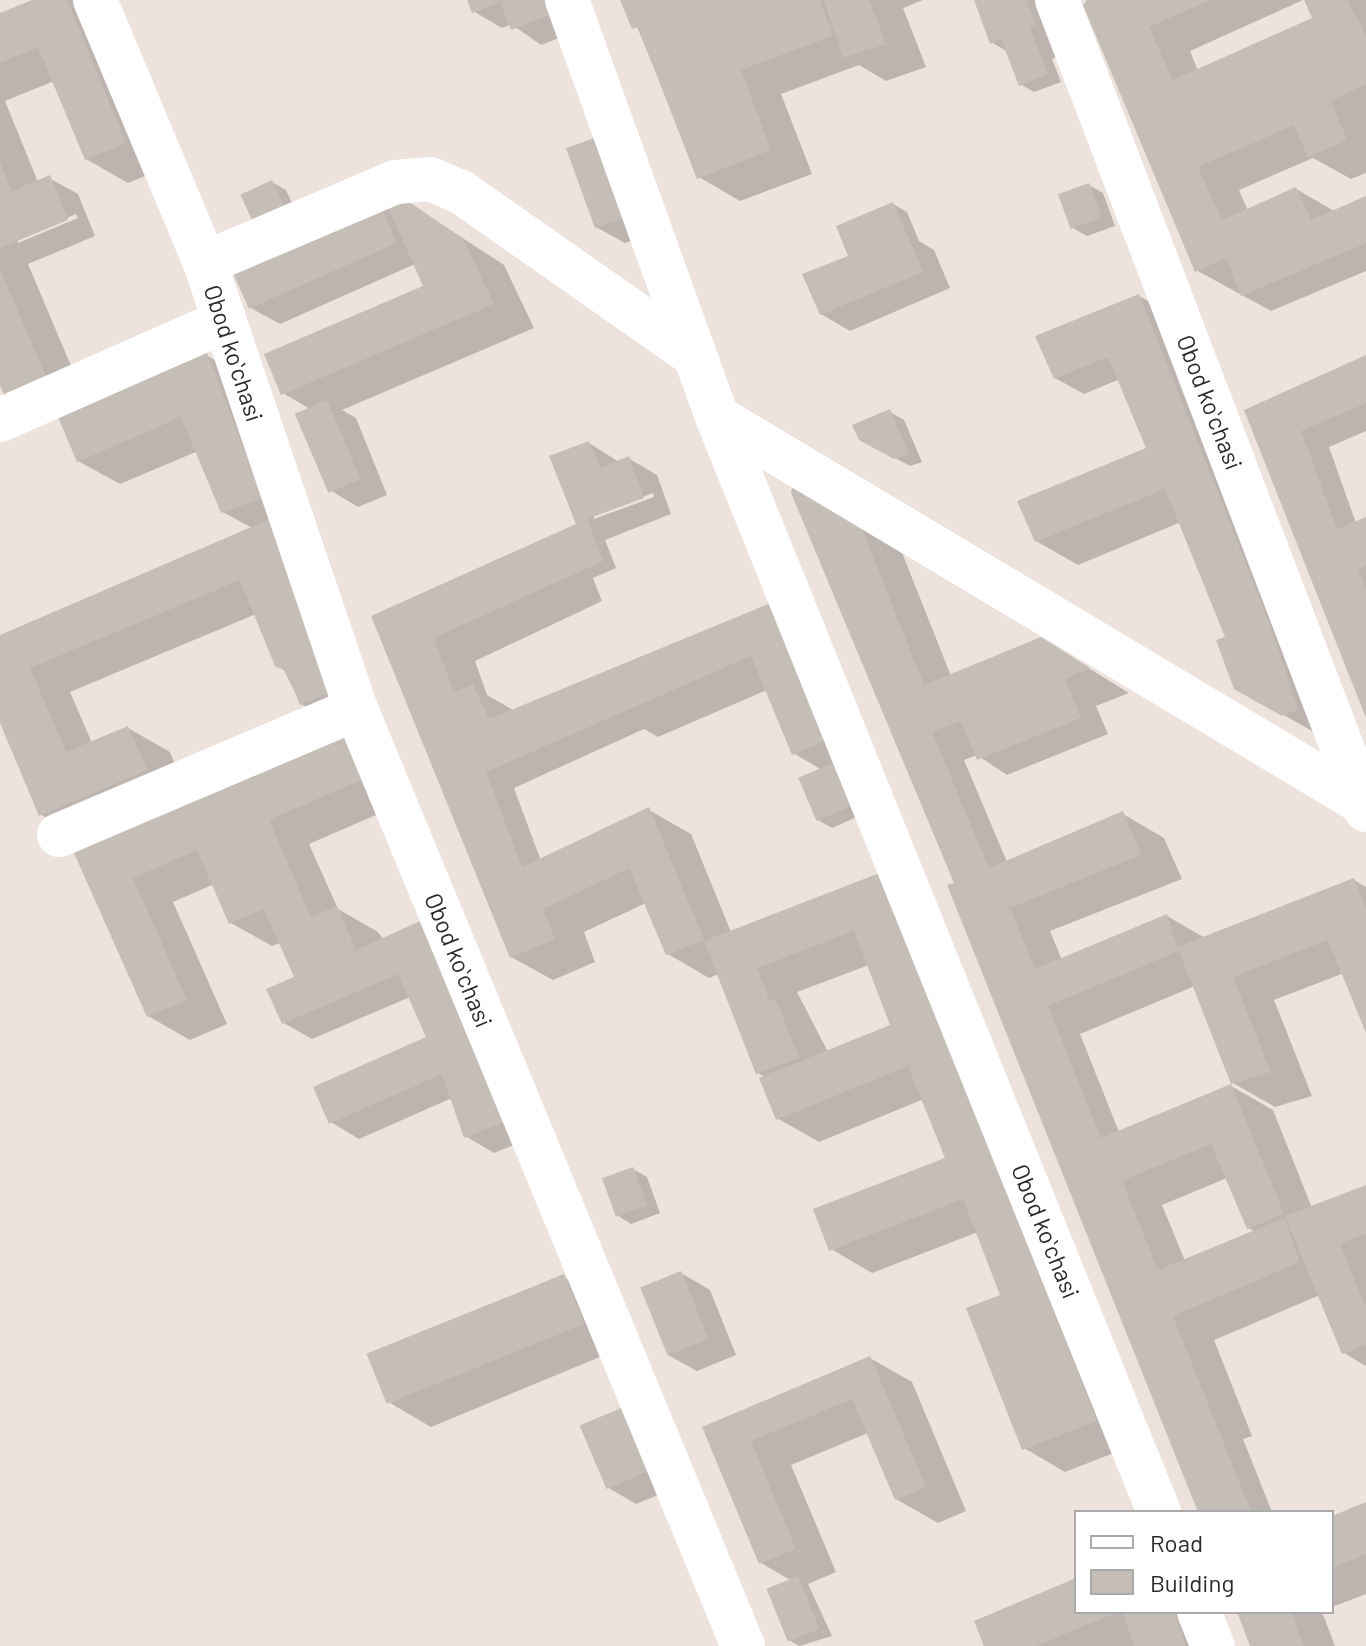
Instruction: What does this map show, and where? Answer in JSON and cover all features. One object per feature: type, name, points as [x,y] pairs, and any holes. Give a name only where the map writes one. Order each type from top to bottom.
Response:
[{"type":"street","name":"Obod koʻchasi","points":[[95,0],[205,263],[222,322],[356,709],[743,1646]]},
{"type":"street","name":"Obod koʻchasi","points":[[567,0],[717,417],[1158,1510]]},
{"type":"street","name":"Obod koʻchasi","points":[[1057,0],[1365,807]]},
{"type":"street","name":"Obod koʻchasi","points":[[205,263],[396,182],[430,179],[461,192],[694,355]]},
{"type":"street","points":[[0,420],[222,322]]},
{"type":"street","name":"Obod koʻchasi","points":[[717,417],[1365,807]]},
{"type":"street","points":[[59,835],[356,709]]},
{"type":"street","points":[[1200,1614],[1213,1646]]},
{"type":"building","points":[[32,0],[67,0],[126,143],[85,160],[38,47],[0,63],[0,13]]},
{"type":"building","points":[[467,0],[553,0],[557,12],[511,30],[500,2],[472,13]]},
{"type":"building","points":[[620,0],[820,0],[833,36],[741,70],[771,150],[697,179],[638,27],[632,29]]},
{"type":"building","points":[[824,0],[869,0],[886,44],[843,58]]},
{"type":"building","points":[[974,0],[1027,0],[1036,25],[1030,27],[1048,74],[1019,86],[1001,39],[990,44]]},
{"type":"building","points":[[1087,0],[1210,0],[1149,27],[1173,80],[1312,18],[1304,0],[1347,0],[1366,35],[1366,84],[1331,101],[1347,140],[1308,157],[1294,125],[1198,167],[1222,220],[1296,187],[1311,220],[1366,196],[1366,243],[1241,296],[1226,258],[1195,272],[1083,5]]},
{"type":"building","points":[[597,137],[626,217],[595,228],[566,148]]},
{"type":"building","points":[[0,163],[12,191],[50,175],[68,220],[0,248]]},
{"type":"building","points":[[272,180],[284,206],[253,221],[240,195]]},
{"type":"building","points":[[1089,183],[1102,218],[1071,229],[1058,194]]},
{"type":"building","points":[[395,192],[463,239],[494,304],[281,395],[264,354],[423,286],[384,197]]},
{"type":"building","points":[[377,198],[397,243],[249,309],[229,264]]},
{"type":"building","points":[[893,202],[923,272],[820,315],[802,274],[848,256],[836,226]]},
{"type":"building","points":[[0,269],[47,379],[5,397],[0,386]]},
{"type":"building","points":[[1139,294],[1269,622],[1298,710],[1282,716],[1234,689],[1216,640],[1225,637],[1165,489],[1035,542],[1017,501],[1146,448],[1108,357],[1054,379],[1035,336]]},
{"type":"building","points":[[207,353],[263,498],[221,513],[181,417],[77,462],[58,417]]},
{"type":"building","points":[[1366,355],[1366,403],[1301,431],[1337,529],[1366,517],[1366,565],[1358,569],[1366,590],[1366,718],[1244,410]]},
{"type":"building","points":[[327,400],[361,479],[328,493],[295,414]]},
{"type":"building","points":[[890,409],[909,454],[894,459],[859,440],[852,425]]},
{"type":"building","points":[[589,441],[600,468],[629,456],[644,498],[587,519],[603,561],[434,638],[454,693],[473,684],[489,719],[773,602],[829,739],[792,755],[751,656],[486,772],[522,867],[649,807],[704,940],[666,955],[629,868],[543,909],[555,939],[510,958],[371,616],[576,524],[549,456]]},
{"type":"building","points":[[795,476],[856,514],[924,685],[1041,637],[1090,668],[1065,679],[1081,718],[977,760],[961,721],[932,732],[989,868],[1123,811],[1141,855],[1010,908],[1035,969],[1167,914],[1177,947],[1354,878],[1366,909],[1366,1033],[1328,940],[1233,977],[1271,1072],[1231,1084],[1284,1214],[1247,1229],[1211,1144],[1122,1181],[1158,1270],[1284,1218],[1300,1262],[1173,1316],[1250,1510],[1197,1510],[947,885],[954,883],[791,493]],"holes":[[[1179,951],[1231,1084],[1101,1138],[1048,1006]]]},
{"type":"building","points":[[272,518],[338,689],[300,705],[286,671],[275,666],[240,580],[30,668],[66,752],[128,726],[147,770],[39,816],[0,723],[0,635]]},
{"type":"building","points":[[353,731],[373,775],[269,820],[311,917],[337,906],[356,950],[427,918],[507,1121],[464,1138],[442,1074],[329,1124],[313,1087],[426,1037],[398,974],[282,1024],[266,989],[294,977],[264,909],[229,924],[197,850],[133,878],[187,1000],[147,1017],[74,853]]},
{"type":"building","points":[[835,762],[853,805],[817,821],[798,778]]},
{"type":"building","points":[[882,872],[1097,1421],[1022,1450],[966,1308],[1000,1295],[963,1199],[829,1251],[813,1209],[945,1158],[908,1066],[776,1120],[759,1078],[890,1025],[854,931],[757,968],[770,1002],[776,999],[799,1058],[756,1074],[704,941]]},
{"type":"building","points":[[633,1167],[647,1206],[616,1217],[602,1178]]},
{"type":"building","points":[[1366,1185],[1366,1234],[1340,1244],[1366,1308],[1366,1345],[1342,1354],[1285,1216]]},
{"type":"building","points":[[681,1271],[708,1339],[668,1355],[640,1287]]},
{"type":"building","points":[[564,1274],[584,1324],[387,1404],[367,1354]]},
{"type":"building","points":[[870,1356],[926,1487],[895,1500],[852,1399],[751,1441],[796,1549],[759,1564],[702,1427]]},
{"type":"building","points":[[621,1408],[648,1472],[607,1489],[580,1426]]},
{"type":"building","points":[[1366,1502],[1366,1554],[1334,1567],[1334,1515]]},
{"type":"building","points":[[798,1576],[819,1629],[788,1642],[766,1589]]},
{"type":"building","points":[[1074,1579],[1074,1614],[1112,1614],[1036,1646],[984,1646],[974,1621]]},
{"type":"building","points":[[1123,1614],[1175,1614],[1186,1646],[1134,1646]]},
{"type":"building","points":[[1238,1614],[1292,1614],[1304,1646],[1250,1646]]}]
